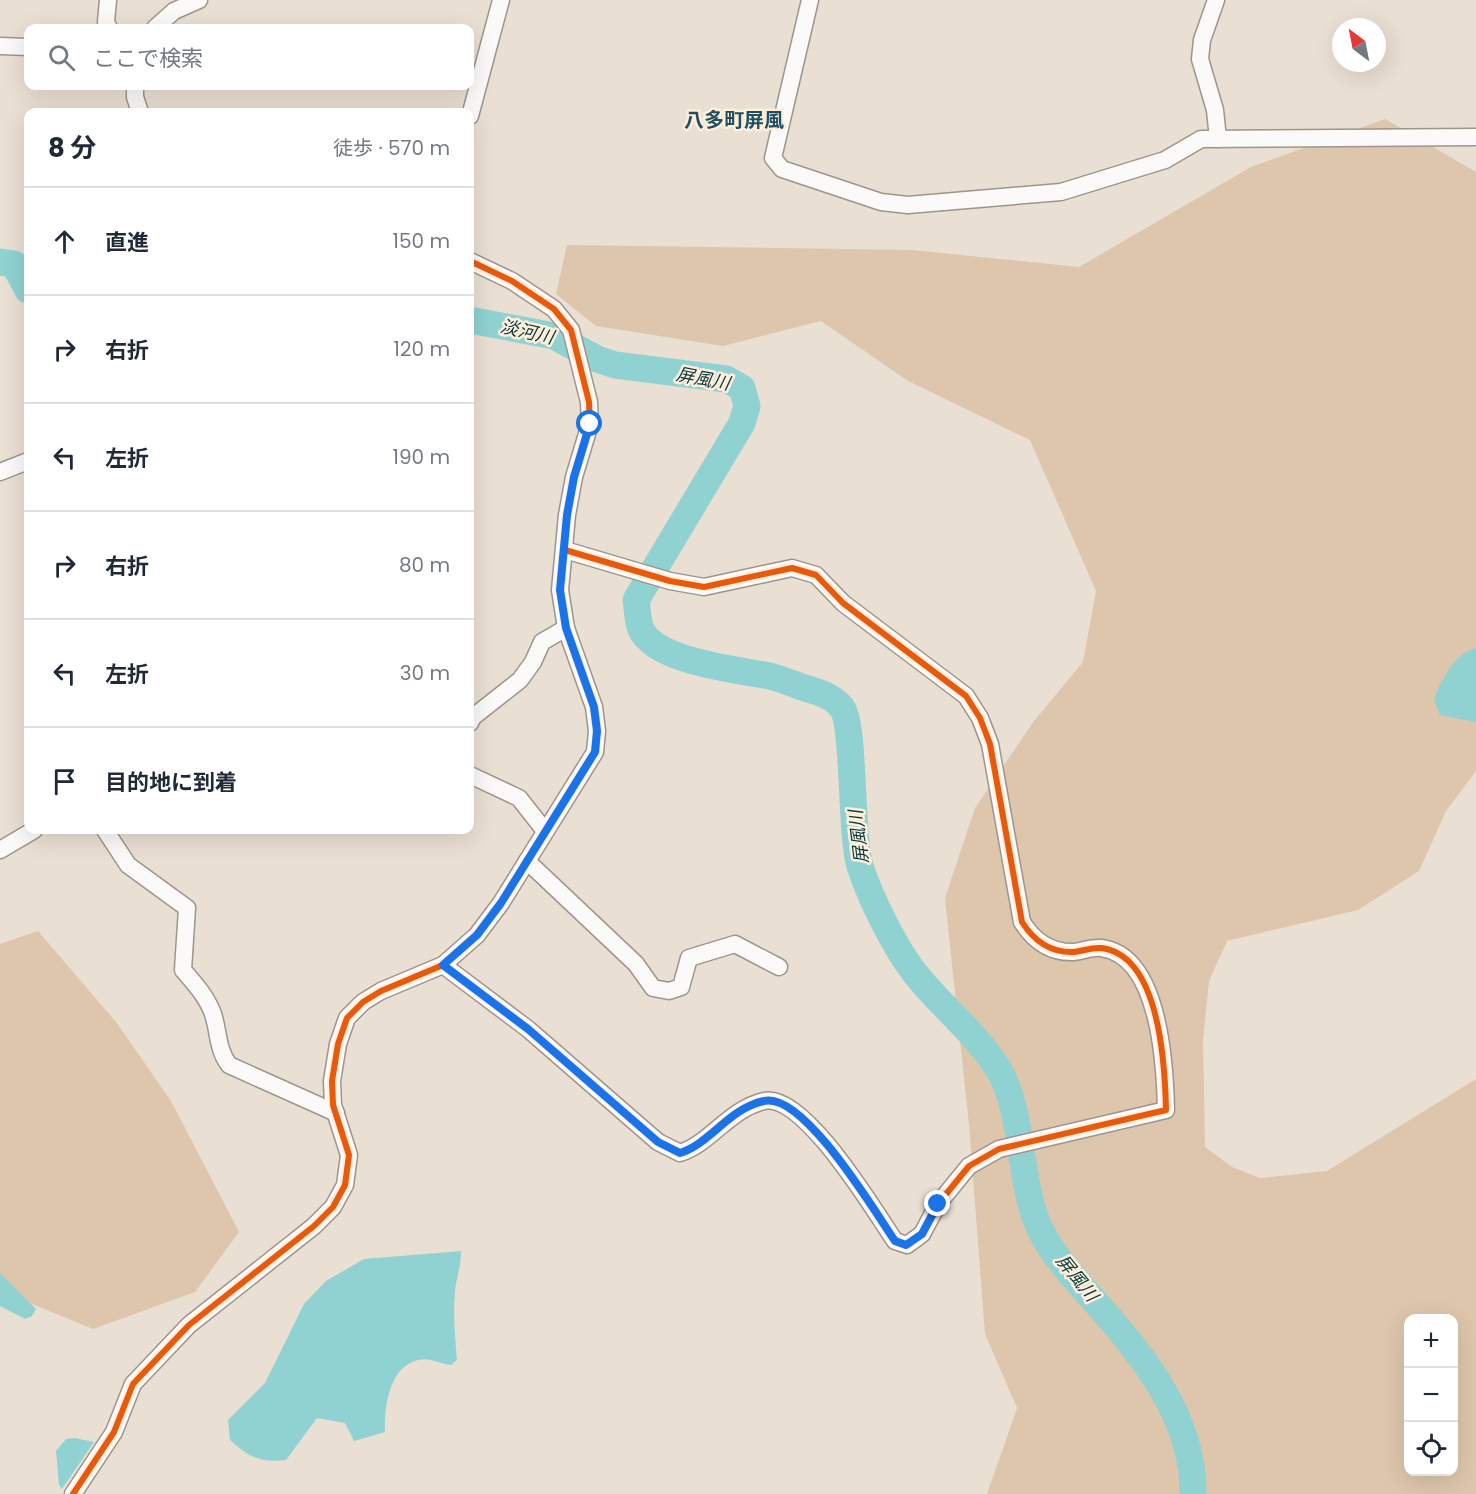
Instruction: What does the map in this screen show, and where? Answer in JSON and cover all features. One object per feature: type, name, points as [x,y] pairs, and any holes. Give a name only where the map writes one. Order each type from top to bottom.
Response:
[{"type":"street","points":[[103,24],[108,0]]},
{"type":"street","points":[[159,24],[174,11],[199,0]]},
{"type":"street","points":[[472,108],[501,0]]},
{"type":"street","points":[[810,0],[772,158],[782,169],[881,202],[908,205],[1061,192],[1165,160],[1201,139],[1476,137]]},
{"type":"street","points":[[1216,0],[1202,40],[1200,59],[1215,110],[1218,139]]},
{"type":"street","points":[[0,46],[24,47]]},
{"type":"street","points":[[135,90],[139,108]]},
{"type":"street","points":[[73,1494],[114,1432],[133,1384],[189,1325],[314,1226],[333,1207],[345,1185],[349,1155],[336,1113],[332,1081],[338,1044],[347,1018],[363,1002],[381,991],[443,965],[477,935],[527,861],[595,752],[597,731],[594,707],[566,628],[560,590],[567,515],[574,477],[590,424],[589,402],[571,330],[554,309],[512,281],[474,263]]},
{"type":"street","points":[[0,472],[24,463]]},
{"type":"street","points":[[443,965],[528,1029],[658,1142],[680,1153],[696,1148],[711,1131],[734,1114],[766,1100],[780,1101],[830,1146],[895,1241],[906,1245],[922,1234],[938,1204],[969,1166],[999,1149],[1166,1110],[1165,1080],[1153,1003],[1142,978],[1131,964],[1108,949],[1099,947],[1072,952],[1047,947],[1033,940],[1022,922],[990,744],[980,718],[966,696],[843,603],[816,574],[792,568],[704,587],[670,581],[565,550]]},
{"type":"street","points":[[474,716],[520,680],[533,662],[542,642],[566,628]]},
{"type":"street","points":[[474,777],[519,798],[545,831]]},
{"type":"street","points":[[0,850],[27,834]]},
{"type":"street","points":[[108,834],[128,865],[187,908],[183,970],[205,995],[214,1015],[222,1055],[229,1065],[336,1113]]},
{"type":"street","points":[[527,861],[636,964],[653,988],[669,991],[681,987],[689,958],[735,944],[779,968]]},
{"type":"shaded area","points":[[1385,119],[1476,172],[1476,771],[1446,811],[1419,871],[1358,910],[1227,941],[1209,981],[1203,1041],[1205,1147],[1232,1167],[1260,1178],[1327,1171],[1476,1079],[1476,1494],[987,1494],[1017,1408],[985,1334],[969,1125],[945,898],[975,808],[1034,721],[1083,662],[1096,591],[1030,440],[908,381],[821,321],[723,346],[596,326],[556,294],[567,245],[912,250],[1079,267],[1251,167]]},
{"type":"shaded area","points":[[38,931],[116,1022],[171,1101],[239,1232],[195,1292],[93,1329],[3,1292],[0,1280],[0,944]]},
{"type":"water","points":[[1476,648],[1476,722],[1440,715],[1434,700],[1444,677],[1461,656]]},
{"type":"water","points":[[461,1251],[454,1301],[457,1360],[451,1365],[427,1359],[418,1360],[408,1364],[400,1371],[387,1400],[385,1432],[354,1441],[345,1423],[317,1418],[286,1460],[277,1461],[255,1458],[230,1440],[228,1420],[265,1383],[304,1304],[326,1281],[364,1259]]},
{"type":"water","points":[[0,1273],[36,1309],[32,1316],[25,1319],[0,1306]]},
{"type":"water","points":[[75,1438],[94,1442],[62,1489],[59,1485],[56,1451],[66,1439]]},
{"type":"waterway","name":"淡河川","points":[[0,262],[14,264],[24,283]]},
{"type":"waterway","name":"屏風川","points":[[474,321],[554,336],[597,359],[615,365],[726,379],[742,388],[747,406],[742,423],[636,600],[641,629],[653,643],[683,658],[775,677],[822,694],[842,708],[849,735],[857,850],[870,893],[893,939],[910,966],[928,989],[972,1034],[1000,1072],[1013,1106],[1027,1185],[1037,1222],[1047,1242],[1061,1261],[1127,1339],[1161,1386],[1184,1438],[1191,1465],[1193,1494]]},
{"type":"cycle path","points":[[73,1494],[114,1432],[133,1384],[189,1325],[314,1226],[333,1207],[345,1185],[349,1155],[333,1105],[332,1081],[338,1044],[347,1018],[363,1002],[381,991],[443,965],[477,935],[501,903],[595,752],[597,731],[594,707],[566,628],[560,590],[567,515],[574,477],[590,424],[589,402],[571,330],[554,309],[512,281],[474,263]]},
{"type":"cycle path","points":[[443,965],[528,1029],[658,1142],[680,1153],[701,1142],[751,1105],[764,1101],[780,1103],[798,1115],[817,1133],[837,1156],[895,1241],[907,1245],[922,1234],[938,1204],[969,1166],[999,1149],[1166,1110],[1161,1041],[1147,990],[1136,970],[1121,955],[1101,948],[1074,952],[1050,948],[1037,940],[1022,922],[990,744],[980,718],[966,696],[843,603],[816,575],[792,568],[704,587],[670,581],[565,550]]},
{"type":"district","name":"八多町屏風","points":[[734,120]]},
{"type":"route","points":[[590,424],[574,477],[567,515],[560,590],[566,628],[594,707],[597,731],[595,752],[501,903],[477,935],[443,965],[528,1029],[658,1142],[680,1153],[696,1148],[711,1131],[734,1114],[766,1100],[780,1101],[830,1146],[895,1241],[906,1245],[922,1234],[938,1204]]}]
